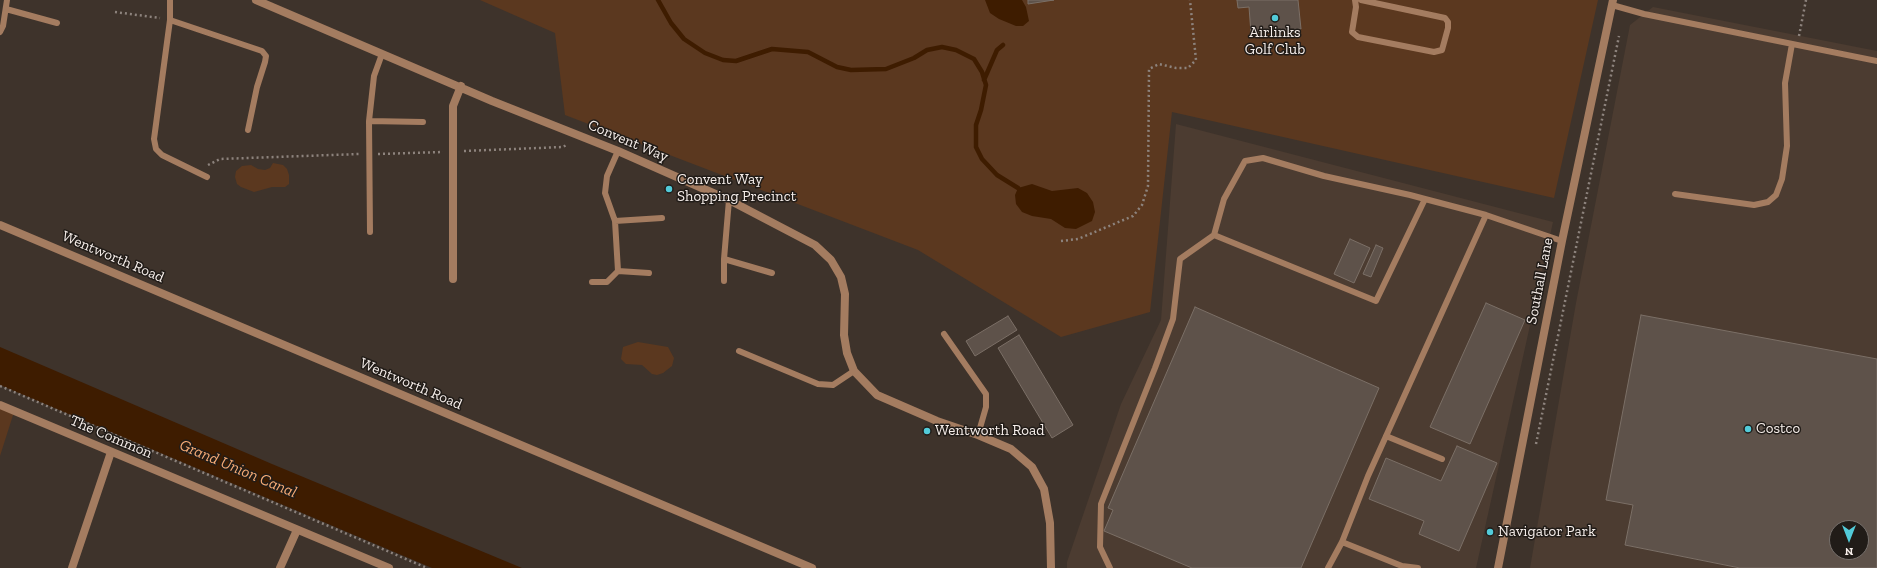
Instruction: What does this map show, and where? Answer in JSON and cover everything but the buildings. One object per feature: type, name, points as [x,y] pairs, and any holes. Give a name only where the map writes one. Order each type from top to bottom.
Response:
[{"type":"street","name":"Convent Way","points":[[256,0],[461,86],[492,101],[618,151],[729,200],[815,245],[831,260],[841,277],[846,294],[844,335],[847,353],[854,371],[877,395],[937,421],[978,435],[1011,449],[1032,467],[1044,489],[1050,523],[1051,568]]},
{"type":"street","name":"Southall Lane","points":[[1498,568],[1562,241],[1613,3]]},
{"type":"street","points":[[453,279],[453,106],[461,86]]},
{"type":"street","name":"Wentworth Road","points":[[0,225],[812,568]]},
{"type":"street","name":"The Common","points":[[0,405],[389,568]]},
{"type":"street","points":[[72,568],[112,452]]},
{"type":"street","points":[[280,568],[298,530]]},
{"type":"lane","points":[[0,32],[3,26],[7,0]]},
{"type":"lane","points":[[170,0],[170,20],[154,138],[156,149],[162,155],[207,177]]},
{"type":"lane","points":[[1355,0],[1356,7],[1352,32],[1358,37],[1434,52],[1442,50],[1448,28],[1448,22],[1445,18],[1362,0]]},
{"type":"lane","points":[[1613,3],[1644,14],[1877,62]]},
{"type":"lane","points":[[6,9],[57,23]]},
{"type":"lane","points":[[170,20],[262,51],[266,56],[257,87],[248,130]]},
{"type":"lane","points":[[1675,194],[1754,205],[1768,202],[1776,195],[1782,179],[1786,146],[1785,83],[1795,44]]},
{"type":"lane","points":[[370,232],[369,121],[374,76],[382,54]]},
{"type":"lane","points":[[369,121],[423,122]]},
{"type":"lane","points":[[592,282],[608,282],[618,271],[615,221],[605,193],[607,176],[618,151]]},
{"type":"lane","points":[[1110,568],[1100,548],[1101,504],[1173,319],[1180,259],[1214,235],[1224,199],[1245,160],[1263,158],[1324,176],[1425,199],[1486,215],[1562,241]]},
{"type":"lane","points":[[1214,235],[1376,301],[1425,199]]},
{"type":"lane","points":[[724,281],[724,259],[729,200]]},
{"type":"lane","points":[[1328,568],[1342,542],[1386,436],[1486,215]]},
{"type":"lane","points":[[615,221],[662,218]]},
{"type":"lane","points":[[724,259],[772,273]]},
{"type":"lane","points":[[618,271],[650,273]]},
{"type":"lane","points":[[944,334],[986,394],[986,407],[978,435]]},
{"type":"lane","points":[[739,351],[818,384],[833,385],[854,371]]},
{"type":"lane","points":[[1386,436],[1442,459]]},
{"type":"lane","points":[[1342,542],[1402,566],[1418,568]]},
{"type":"path","points":[[1061,241],[1078,239],[1133,216],[1142,205],[1148,186],[1149,69],[1159,64],[1176,68],[1188,68],[1196,60],[1190,0]]},
{"type":"path","points":[[1795,44],[1806,0]]},
{"type":"path","points":[[115,12],[170,20]]},
{"type":"path","points":[[1535,447],[1619,35]]},
{"type":"path","points":[[194,171],[220,160],[563,147],[579,135]]},
{"type":"path","points":[[0,386],[427,568]]},
{"type":"shaded area","points":[[480,0],[1598,0],[1554,198],[1172,112],[1150,312],[1061,337],[918,250],[565,115],[555,33]]},
{"type":"shaded area","points":[[1653,7],[1877,51],[1877,568],[1530,568],[1576,303],[1630,25]]},
{"type":"shaded area","name":"Navigator Park","points":[[1176,124],[1553,222],[1476,568],[1067,568],[1067,562],[1121,404],[1161,320]]},
{"type":"shaded area","points":[[273,163],[283,165],[287,169],[289,184],[285,187],[272,187],[254,192],[237,184],[235,177],[236,171],[242,166],[251,165],[258,169],[265,170],[270,168]]},
{"type":"shaded area","points":[[638,342],[668,347],[674,358],[672,366],[663,373],[657,375],[652,374],[642,365],[626,364],[621,359],[623,347]]},
{"type":"shaded area","points":[[0,406],[14,412],[0,456]]},
{"type":"water","points":[[985,0],[1022,0],[1026,7],[1029,21],[1023,26],[1016,26],[999,19],[990,13]]},
{"type":"water","points":[[1032,184],[1052,191],[1078,188],[1087,193],[1093,202],[1095,212],[1092,221],[1076,229],[1065,228],[1051,219],[1032,216],[1022,212],[1016,204],[1015,195],[1018,188]]},
{"type":"water","name":"Grand Union Canal","points":[[0,347],[272,464],[522,568],[432,568],[0,385]]},
{"type":"waterway","points":[[658,0],[671,23],[684,39],[705,53],[723,60],[736,61],[772,49],[808,52],[837,67],[851,70],[886,69],[914,58],[927,50],[942,47],[956,50],[974,59],[982,72],[986,85],[981,110],[976,125],[976,147],[982,159],[997,175],[1018,188]]},
{"type":"waterway","points":[[984,80],[997,50],[1003,45]]},
{"type":"place","name":"Airlinks Golf Club","points":[[1275,18]]},
{"type":"place","name":"Convent Way Shopping Precinct","points":[[669,189]]},
{"type":"place","name":"Costco","points":[[1748,429]]},
{"type":"place","name":"Wentworth Road","points":[[927,431]]},
{"type":"place","name":"Navigator Park","points":[[1490,532]]}]
